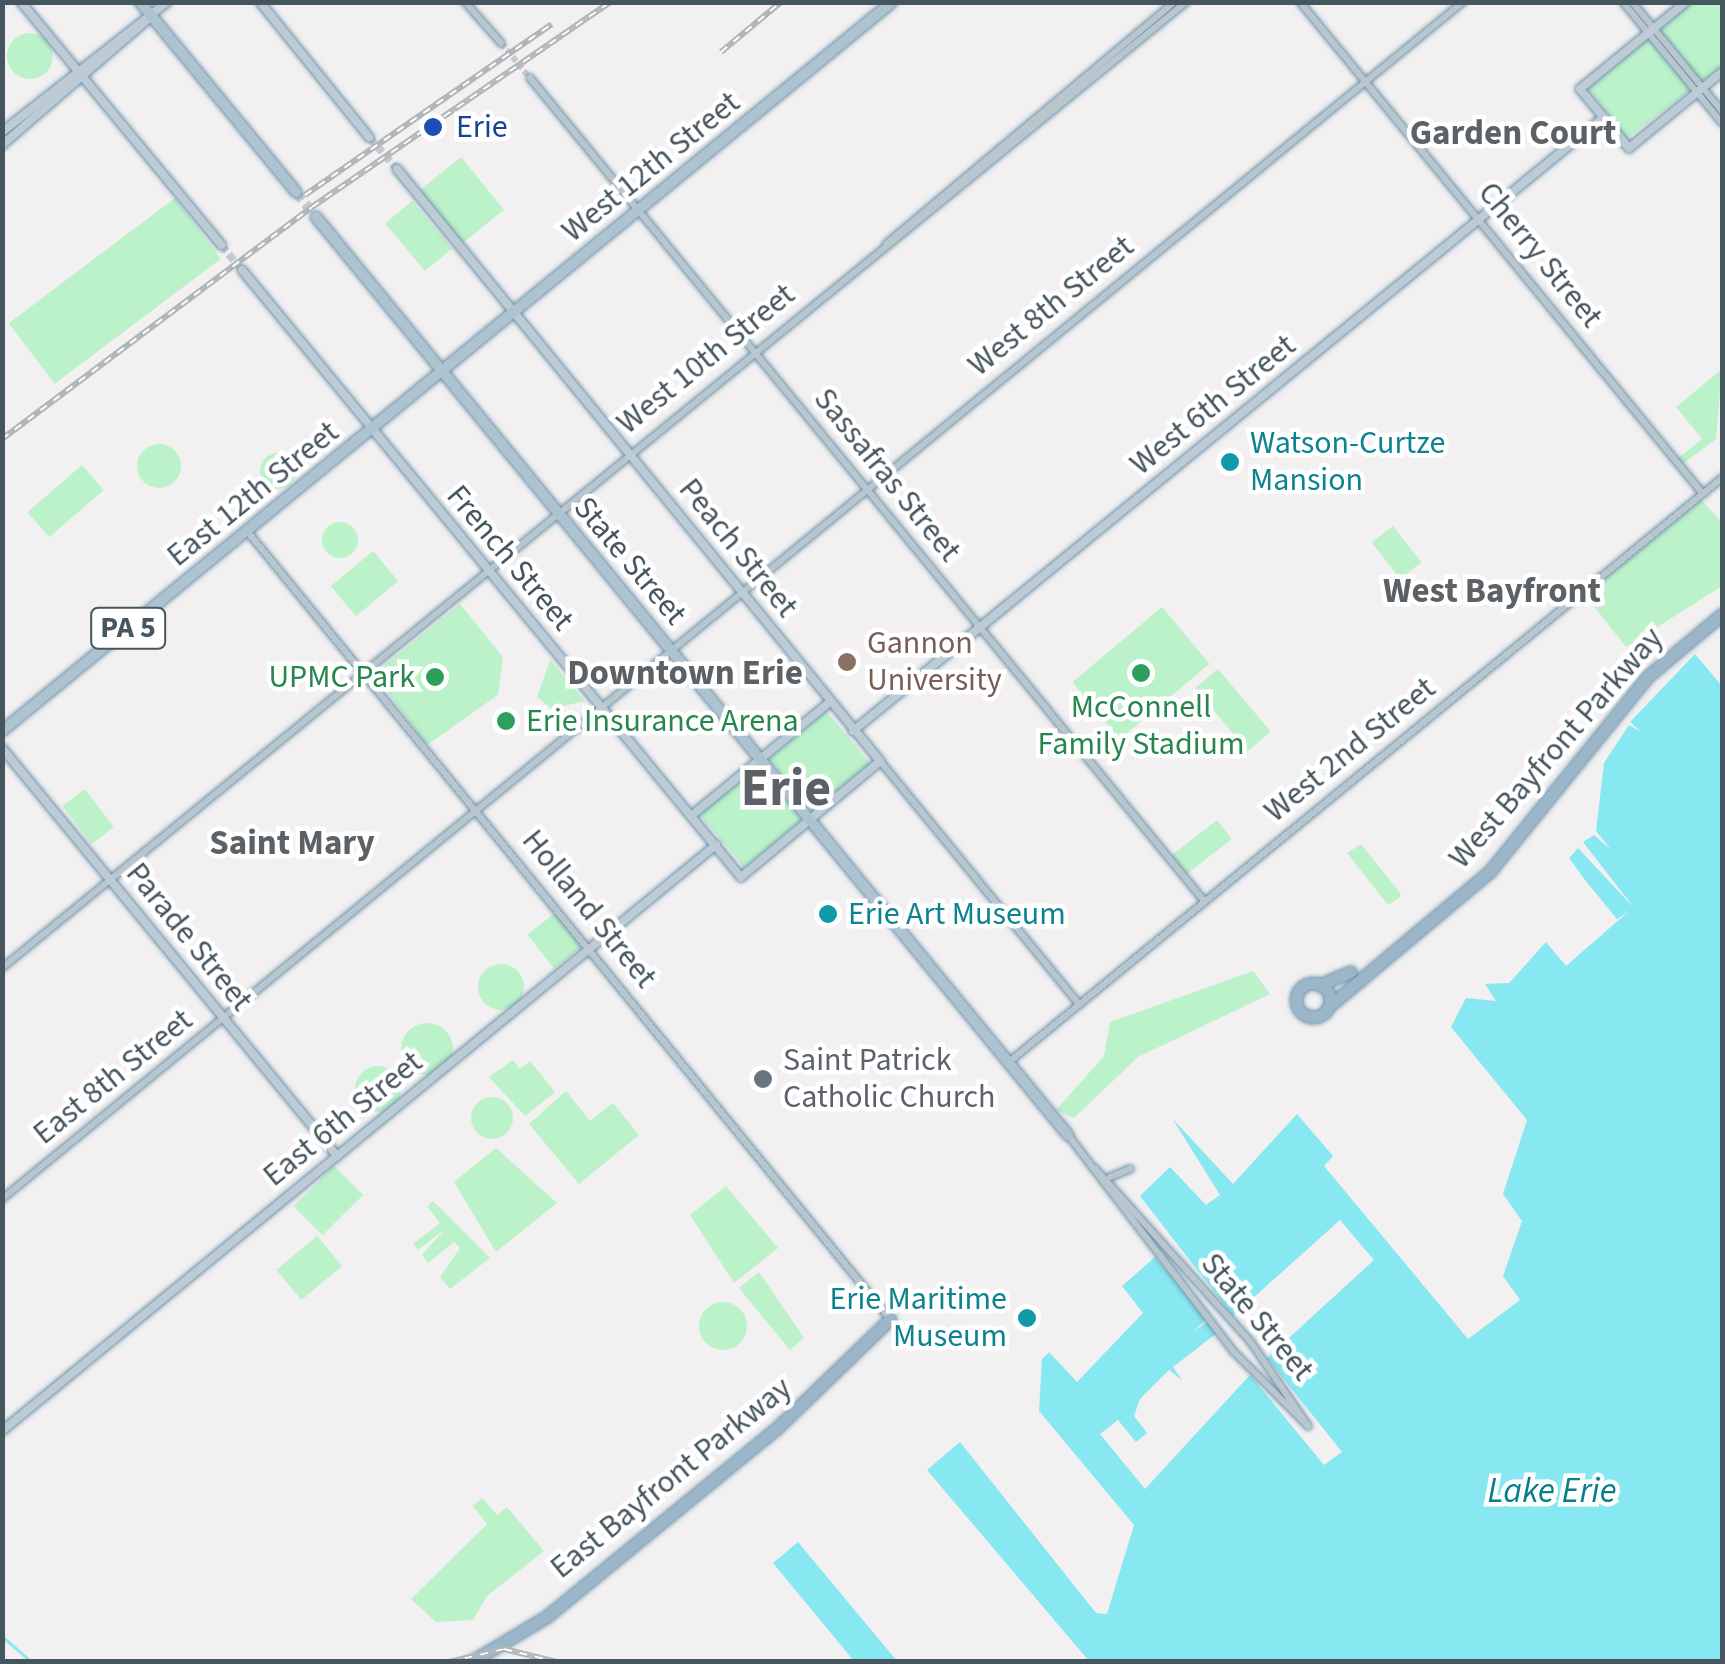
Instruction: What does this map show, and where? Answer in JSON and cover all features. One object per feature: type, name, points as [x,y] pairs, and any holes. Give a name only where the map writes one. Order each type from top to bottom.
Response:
[{"type":"highway","name":"West Bayfront Parkway","points":[[1328,1008],[1523,838],[1647,677],[1722,614]]},
{"type":"highway","name":"West Bayfront Parkway","points":[[1319,985],[1432,918]]},
{"type":"highway","points":[[1319,985],[1328,1008],[1308,1016],[1296,1004],[1302,988],[1319,985]]},
{"type":"highway","name":"East Bayfront Parkway","points":[[471,1662],[551,1613],[777,1428],[890,1318]]},
{"type":"main road","points":[[22,2],[221,246]]},
{"type":"main road","points":[[140,2],[296,192]]},
{"type":"main road","points":[[2,132],[167,2]]},
{"type":"main road","points":[[260,2],[370,137]]},
{"type":"main road","name":"West 12th Street","points":[[443,371],[892,2]]},
{"type":"main road","points":[[1686,2],[1580,89],[1628,148],[1722,72]]},
{"type":"main road","points":[[2,144],[80,74]]},
{"type":"main road","name":"West 6th Street","points":[[853,732],[1604,118]]},
{"type":"main road","name":"Peach Street","points":[[396,169],[880,761]]},
{"type":"main road","name":"State Street","points":[[316,217],[1068,1135]]},
{"type":"main road","name":"French Street","points":[[242,270],[741,877],[811,820]]},
{"type":"main road","name":"East 12th Street","points":[[2,731],[443,371]]},
{"type":"main road","points":[[691,816],[830,702]]},
{"type":"main road","name":"Parade Street","points":[[2,748],[337,1156]]},
{"type":"main road","points":[[811,820],[880,761]]},
{"type":"main road","name":"East 6th Street","points":[[2,1431],[716,845]]},
{"type":"street","points":[[465,2],[501,44]]},
{"type":"street","name":"West 10th Street","points":[[1126,46],[1174,2]]},
{"type":"street","name":"West 10th Street","points":[[2,968],[1064,96],[1186,2]]},
{"type":"street","name":"Cherry Street","points":[[1300,2],[1703,494]]},
{"type":"street","name":"West 8th Street","points":[[672,650],[1463,2]]},
{"type":"street","points":[[1622,2],[1699,90],[1722,123]]},
{"type":"street","points":[[1632,2],[1650,31]]},
{"type":"street","name":"Sassafras Street","points":[[530,78],[1205,902]]},
{"type":"street","points":[[1699,90],[1722,112]]},
{"type":"street","name":"West 2nd Street","points":[[1010,1062],[1722,478]]},
{"type":"street","name":"Holland Street","points":[[247,531],[890,1318]]},
{"type":"street","name":"East 8th Street","points":[[2,1198],[672,650]]},
{"type":"street","name":"Peach Street","points":[[880,761],[1080,1005]]},
{"type":"street","name":"State Street","points":[[1068,1135],[1234,1352],[1308,1426],[1250,1341],[1108,1176],[1095,1168]]},
{"type":"street","points":[[1108,1176],[1130,1169]]},
{"type":"green space","points":[[1691,3],[1722,3],[1722,66],[1626,139],[1588,88]]},
{"type":"green space","points":[[30,33],[46,40],[53,56],[46,72],[30,79],[14,72],[7,56],[14,40]]},
{"type":"green space","points":[[461,157],[504,210],[463,243],[420,190]]},
{"type":"green space","points":[[175,198],[221,259],[55,384],[9,323]]},
{"type":"green space","points":[[412,201],[452,248],[425,271],[385,223]]},
{"type":"green space","points":[[1722,369],[1716,439],[1683,464],[1678,458],[1702,439],[1676,407]]},
{"type":"green space","points":[[159,444],[175,450],[181,466],[175,482],[159,488],[143,482],[137,466],[143,450]]},
{"type":"green space","points":[[278,453],[291,458],[296,471],[291,484],[278,489],[265,484],[260,471],[265,458]]},
{"type":"green space","points":[[82,465],[104,490],[49,537],[28,512]]},
{"type":"green space","points":[[1701,500],[1722,522],[1722,586],[1626,647],[1585,595]]},
{"type":"green space","points":[[340,522],[353,527],[358,540],[353,553],[340,558],[327,553],[322,540],[327,527]]},
{"type":"green space","points":[[1393,526],[1421,562],[1400,579],[1372,543]]},
{"type":"green space","points":[[373,551],[398,581],[356,616],[331,586]]},
{"type":"green space","name":"UPMC Park","points":[[460,604],[503,657],[498,695],[427,745],[374,674]]},
{"type":"green space","name":"McConnell Family Stadium","points":[[1162,607],[1210,664],[1120,739],[1072,682]]},
{"type":"green space","points":[[550,660],[584,701],[552,709],[537,697]]},
{"type":"green space","points":[[1218,669],[1271,732],[1248,751],[1195,688]]},
{"type":"green space","points":[[826,711],[870,763],[812,811],[769,759]]},
{"type":"green space","points":[[757,766],[802,820],[745,868],[700,814]]},
{"type":"green space","points":[[85,789],[114,827],[92,844],[63,806]]},
{"type":"green space","points":[[1217,820],[1232,839],[1185,875],[1171,856]]},
{"type":"green space","points":[[1361,844],[1401,894],[1388,905],[1347,853]]},
{"type":"green space","points":[[555,913],[581,947],[554,968],[527,935]]},
{"type":"green space","points":[[501,964],[517,971],[524,987],[517,1003],[501,1010],[485,1003],[478,987],[485,971]]},
{"type":"green space","points":[[1253,971],[1270,994],[1138,1057],[1074,1118],[1056,1110],[1104,1056],[1110,1022]]},
{"type":"green space","points":[[427,1023],[445,1031],[453,1049],[445,1067],[427,1075],[409,1067],[401,1049],[409,1031]]},
{"type":"green space","points":[[513,1060],[520,1069],[530,1061],[555,1092],[525,1116],[489,1077]]},
{"type":"green space","points":[[378,1066],[394,1073],[401,1089],[394,1105],[378,1112],[362,1105],[355,1089],[362,1073]]},
{"type":"green space","points":[[566,1091],[590,1121],[613,1103],[639,1135],[579,1184],[529,1124]]},
{"type":"green space","points":[[492,1097],[507,1103],[513,1118],[507,1133],[492,1139],[477,1133],[471,1118],[477,1103]]},
{"type":"green space","points":[[496,1148],[557,1203],[496,1252],[454,1182]]},
{"type":"green space","points":[[334,1166],[363,1195],[323,1235],[294,1206]]},
{"type":"green space","points":[[726,1186],[778,1248],[734,1283],[690,1215]]},
{"type":"green space","points":[[433,1201],[490,1258],[450,1289],[440,1277],[460,1248],[454,1242],[428,1263],[422,1255],[445,1229],[418,1250],[413,1244],[440,1223],[427,1206]]},
{"type":"green space","points":[[317,1236],[342,1266],[301,1300],[276,1270]]},
{"type":"green space","points":[[759,1272],[804,1338],[790,1350],[739,1288]]},
{"type":"green space","points":[[723,1302],[740,1309],[747,1326],[740,1343],[723,1350],[706,1343],[699,1326],[706,1309]]},
{"type":"green space","points":[[482,1498],[497,1515],[507,1507],[544,1551],[487,1596],[473,1620],[436,1622],[411,1599],[487,1524],[473,1506]]},
{"type":"water","name":"Lake Erie","points":[[1695,654],[1722,686],[1722,1661],[1089,1661],[927,1470],[960,1442],[1096,1613],[1107,1614],[1134,1525],[1039,1411],[1042,1359],[1049,1352],[1077,1382],[1143,1313],[1122,1286],[1155,1257],[1207,1319],[1193,1332],[1207,1322],[1217,1333],[1173,1367],[1182,1380],[1169,1370],[1140,1399],[1134,1416],[1147,1433],[1136,1442],[1118,1420],[1100,1434],[1145,1489],[1250,1375],[1324,1465],[1342,1452],[1267,1358],[1374,1260],[1340,1220],[1233,1316],[1140,1196],[1170,1167],[1206,1205],[1220,1195],[1172,1118],[1233,1184],[1297,1114],[1333,1156],[1324,1166],[1468,1339],[1520,1300],[1503,1276],[1522,1221],[1503,1194],[1527,1120],[1451,1027],[1466,998],[1496,1001],[1485,984],[1509,983],[1546,942],[1566,966],[1628,912],[1617,919],[1585,880],[1569,858],[1578,848],[1635,909],[1583,842],[1594,835],[1611,850],[1596,831],[1604,763],[1629,725],[1641,732],[1630,722]]},
{"type":"water","points":[[798,1542],[897,1661],[854,1661],[773,1563]]},
{"type":"waterway","points":[[2,1636],[32,1662]]},
{"type":"tunnel","points":[[501,43],[530,78]]},
{"type":"tunnel","points":[[369,137],[397,169]]},
{"type":"tunnel","points":[[296,192],[316,217]]},
{"type":"tunnel","points":[[221,245],[242,270]]},
{"type":"railway","points":[[2,439],[312,207],[610,2]]},
{"type":"railway","points":[[721,52],[781,2]]},
{"type":"railway","points":[[305,195],[552,24]]},
{"type":"railway","points":[[449,1662],[504,1649],[557,1662]]},
{"type":"place","name":"Erie","points":[[433,127]]},
{"type":"place","name":"Watson-Curtze Mansion","points":[[1230,462]]},
{"type":"place","name":"Gannon University","points":[[847,662]]},
{"type":"place","name":"McConnell Family Stadium","points":[[1141,673]]},
{"type":"place","name":"UPMC Park","points":[[435,677]]},
{"type":"place","name":"Erie Insurance Arena","points":[[506,721]]},
{"type":"place","name":"Erie Art Museum","points":[[828,914]]},
{"type":"place","name":"Saint Patrick Catholic Church","points":[[763,1079]]},
{"type":"place","name":"Erie Maritime Museum","points":[[1027,1318]]},
{"type":"district","name":"Garden Court","points":[[1513,133]]},
{"type":"district","name":"West Bayfront","points":[[1492,591]]},
{"type":"district","name":"Downtown Erie","points":[[685,673]]},
{"type":"district","name":"Erie","points":[[786,790]]},
{"type":"district","name":"Saint Mary","points":[[292,843]]}]
